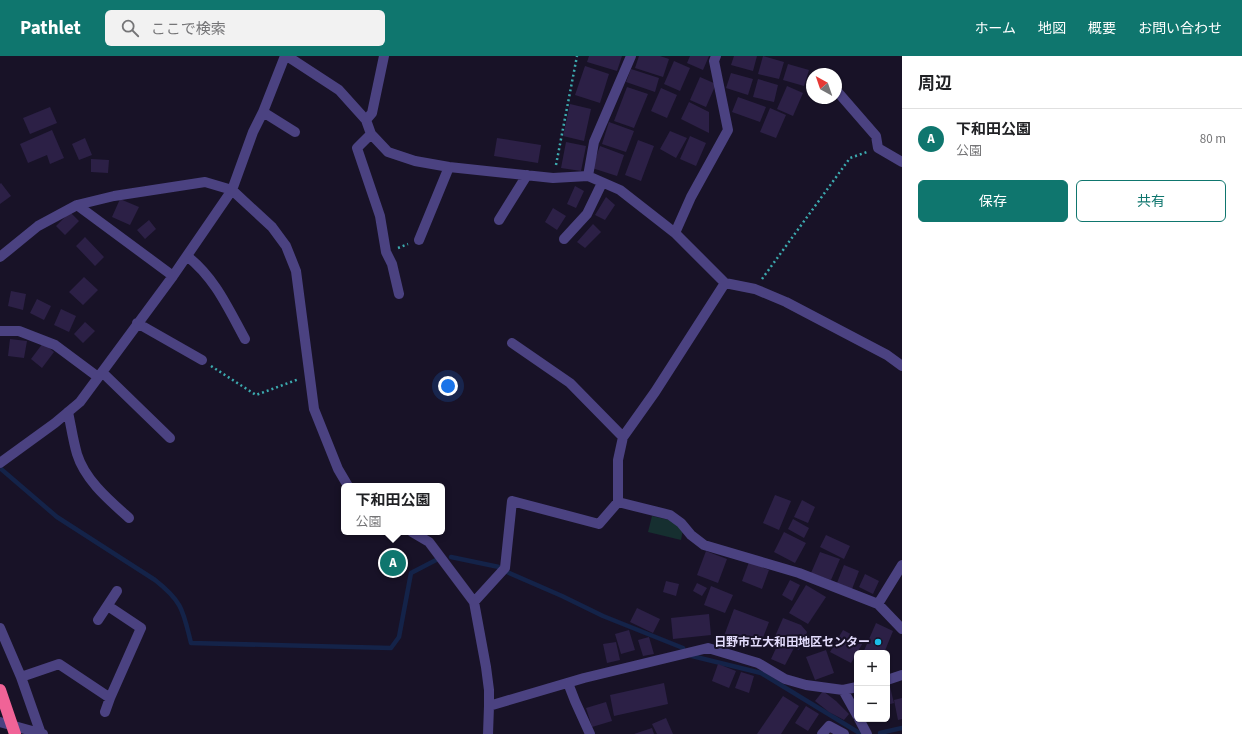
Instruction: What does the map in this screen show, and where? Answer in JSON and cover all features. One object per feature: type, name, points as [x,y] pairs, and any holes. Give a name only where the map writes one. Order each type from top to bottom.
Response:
[{"type":"highway","points":[[0,690],[15,734]]},
{"type":"street","points":[[1,461],[80,402],[173,276],[232,190],[253,132],[263,112],[286,56],[339,90],[366,120],[370,134],[388,152],[415,161],[448,167],[553,178],[588,176],[620,190],[675,233],[725,283],[755,289],[786,302],[887,355],[902,366]]},
{"type":"street","points":[[366,120],[372,114],[384,56]]},
{"type":"street","points":[[588,176],[594,142],[631,56]]},
{"type":"street","points":[[675,233],[692,197],[728,130],[714,61],[716,56]]},
{"type":"street","points":[[842,97],[876,136],[878,148],[902,162]]},
{"type":"street","points":[[263,112],[295,132]]},
{"type":"street","points":[[370,134],[357,148],[380,216],[386,252],[392,264],[399,294]]},
{"type":"street","points":[[419,240],[448,167]]},
{"type":"street","points":[[499,220],[526,175]]},
{"type":"street","points":[[0,257],[38,226],[77,205],[114,196],[205,182],[232,190],[272,227],[286,246],[296,271],[314,409],[338,469],[346,483]]},
{"type":"street","points":[[564,239],[587,214],[602,183]]},
{"type":"street","points":[[77,205],[173,276]]},
{"type":"street","points":[[187,256],[199,266],[220,292],[245,339]]},
{"type":"street","points":[[474,602],[505,568],[512,500],[599,524],[618,502],[618,460],[623,437],[655,392],[725,283]]},
{"type":"street","points":[[137,323],[202,360]]},
{"type":"street","points":[[0,331],[19,331],[55,345],[100,374],[170,438]]},
{"type":"street","points":[[512,343],[570,383],[623,437]]},
{"type":"street","points":[[68,412],[77,454],[84,470],[104,495],[129,518]]},
{"type":"street","points":[[618,502],[670,515],[681,523],[691,536],[704,545],[799,573],[878,604],[902,629]]},
{"type":"street","points":[[417,535],[429,542],[474,602],[489,690],[488,734]]},
{"type":"street","points":[[878,604],[902,564]]},
{"type":"street","points":[[98,620],[117,591]]},
{"type":"street","points":[[104,712],[141,628],[108,606]]},
{"type":"street","points":[[0,628],[22,677],[42,734]]},
{"type":"street","points":[[489,706],[568,683],[708,648],[758,663],[785,678],[806,685],[843,690],[854,688]]},
{"type":"street","points":[[22,677],[59,664],[110,698]]},
{"type":"street","points":[[890,679],[902,675]]},
{"type":"street","points":[[568,683],[590,734]]},
{"type":"street","points":[[843,690],[854,710]]},
{"type":"street","points":[[0,722],[42,734]]},
{"type":"street","points":[[861,722],[867,734]]},
{"type":"street","points":[[822,734],[829,726],[844,734]]},
{"type":"path","points":[[553,178],[577,56]]},
{"type":"path","points":[[755,289],[850,158],[878,148]]},
{"type":"path","points":[[386,252],[419,240]]},
{"type":"path","points":[[202,360],[256,395],[310,375]]},
{"type":"green space","points":[[652,516],[674,521],[683,529],[681,540],[648,532]]},
{"type":"building","points":[[589,56],[622,56],[617,71],[587,62]]},
{"type":"building","points":[[639,56],[660,56],[669,59],[663,77],[635,68]]},
{"type":"building","points":[[690,56],[709,56],[703,70],[687,63]]},
{"type":"building","points":[[734,56],[757,56],[753,71],[731,65]]},
{"type":"building","points":[[763,56],[784,62],[779,79],[758,74]]},
{"type":"building","points":[[674,61],[690,68],[680,91],[664,84]]},
{"type":"building","points":[[788,64],[806,69],[806,80],[804,86],[783,80]]},
{"type":"building","points":[[585,66],[609,74],[600,103],[575,95]]},
{"type":"building","points":[[631,69],[659,78],[655,92],[626,82]]},
{"type":"building","points":[[731,73],[753,79],[748,95],[726,88]]},
{"type":"building","points":[[700,77],[716,84],[706,107],[690,100]]},
{"type":"building","points":[[758,79],[778,85],[774,102],[753,97]]},
{"type":"building","points":[[787,86],[803,93],[793,116],[777,109]]},
{"type":"building","points":[[627,87],[648,94],[634,128],[614,121]]},
{"type":"building","points":[[661,88],[677,95],[667,118],[651,111]]},
{"type":"building","points":[[738,97],[766,107],[760,122],[732,112]]},
{"type":"building","points":[[689,102],[709,112],[709,133],[681,119]]},
{"type":"building","points":[[570,104],[591,109],[584,141],[563,136]]},
{"type":"building","points":[[50,107],[57,123],[30,134],[23,118]]},
{"type":"building","points":[[770,108],[786,115],[776,138],[760,132]]},
{"type":"building","points":[[609,122],[634,131],[626,152],[602,144]]},
{"type":"building","points":[[52,130],[64,158],[50,164],[47,155],[28,163],[20,144]]},
{"type":"building","points":[[670,131],[687,138],[676,158],[660,149]]},
{"type":"building","points":[[690,136],[706,143],[696,166],[680,159]]},
{"type":"building","points":[[85,138],[92,155],[79,160],[72,144]]},
{"type":"building","points":[[497,138],[541,145],[538,163],[494,156]]},
{"type":"building","points":[[638,140],[654,146],[641,181],[625,175]]},
{"type":"building","points":[[566,142],[586,146],[581,171],[561,168]]},
{"type":"building","points":[[600,146],[624,155],[617,176],[592,168]]},
{"type":"building","points":[[91,159],[109,160],[108,173],[91,172]]},
{"type":"building","points":[[1,183],[11,196],[0,204],[0,184]]},
{"type":"building","points":[[575,186],[584,191],[576,208],[567,204]]},
{"type":"building","points":[[606,197],[615,205],[605,220],[595,215]]},
{"type":"building","points":[[120,199],[139,207],[130,225],[112,217]]},
{"type":"building","points":[[553,208],[566,216],[557,230],[545,222]]},
{"type":"building","points":[[70,212],[79,221],[65,235],[56,226]]},
{"type":"building","points":[[149,220],[156,229],[145,239],[137,230]]},
{"type":"building","points":[[593,224],[601,232],[585,248],[577,242]]},
{"type":"building","points":[[85,237],[104,257],[95,266],[76,246]]},
{"type":"building","points":[[84,277],[98,290],[83,305],[69,292]]},
{"type":"building","points":[[11,291],[26,294],[23,310],[8,306]]},
{"type":"building","points":[[37,299],[51,306],[44,320],[30,313]]},
{"type":"building","points":[[61,309],[76,316],[69,332],[54,325]]},
{"type":"building","points":[[85,322],[95,331],[83,343],[74,334]]},
{"type":"building","points":[[10,339],[27,341],[24,358],[8,356]]},
{"type":"building","points":[[43,343],[54,352],[42,368],[31,359]]},
{"type":"building","points":[[775,495],[791,501],[779,530],[763,523]]},
{"type":"building","points":[[802,500],[815,507],[808,523],[794,517]]},
{"type":"building","points":[[793,519],[809,528],[804,538],[788,529]]},
{"type":"building","points":[[784,532],[806,543],[795,563],[774,552]]},
{"type":"building","points":[[826,535],[850,546],[844,559],[820,547]]},
{"type":"building","points":[[706,551],[727,559],[718,583],[697,575]]},
{"type":"building","points":[[820,552],[840,559],[831,580],[811,573]]},
{"type":"building","points":[[749,562],[769,570],[762,589],[742,581]]},
{"type":"building","points":[[844,565],[859,571],[852,589],[837,583]]},
{"type":"building","points":[[865,574],[879,581],[873,594],[859,587]]},
{"type":"building","points":[[790,580],[800,585],[792,601],[782,595]]},
{"type":"building","points":[[666,581],[679,584],[676,596],[663,592]]},
{"type":"building","points":[[697,583],[707,588],[702,596],[693,591]]},
{"type":"building","points":[[806,585],[826,597],[808,624],[789,613]]},
{"type":"building","points":[[711,586],[733,595],[725,613],[704,605]]},
{"type":"building","points":[[637,608],[660,619],[653,633],[630,622]]},
{"type":"building","points":[[734,609],[769,622],[759,648],[724,636]]},
{"type":"building","points":[[709,614],[711,635],[673,639],[671,618]]},
{"type":"building","points":[[783,618],[801,625],[807,632],[799,650],[794,648],[785,665],[771,659],[778,644],[773,641]]},
{"type":"building","name":"日野市立大和田地区センター","points":[[876,623],[893,631],[885,650],[864,650]]},
{"type":"building","points":[[629,630],[635,650],[621,654],[615,634]]},
{"type":"building","points":[[843,630],[864,641],[859,650],[854,650],[854,658],[851,663],[830,652]]},
{"type":"building","points":[[649,637],[654,654],[643,656],[638,640]]},
{"type":"building","points":[[616,642],[620,660],[607,663],[603,644]]},
{"type":"building","points":[[826,650],[834,673],[815,680],[806,657]]},
{"type":"building","points":[[718,664],[736,671],[729,688],[712,681]]},
{"type":"building","points":[[741,672],[754,676],[749,693],[735,688]]},
{"type":"building","points":[[664,683],[668,704],[614,716],[610,695]]},
{"type":"building","points":[[890,687],[894,703],[890,704]]},
{"type":"building","points":[[823,691],[849,714],[844,720],[829,712],[815,701]]},
{"type":"building","points":[[783,696],[799,706],[781,734],[757,734]]},
{"type":"building","points":[[902,698],[902,719],[898,720],[894,700]]},
{"type":"building","points":[[606,702],[612,721],[592,727],[586,708]]},
{"type":"building","points":[[806,706],[819,714],[808,731],[795,723]]},
{"type":"building","points":[[666,718],[673,734],[657,734],[652,724]]},
{"type":"building","points":[[652,728],[654,734],[634,734]]},
{"type":"waterway","points":[[1,469],[57,517],[155,580],[164,588],[177,601],[186,623],[191,643],[391,648],[399,637],[411,573],[436,560]]},
{"type":"waterway","points":[[451,557],[499,567]]},
{"type":"waterway","points":[[507,572],[603,616],[683,648]]},
{"type":"waterway","points":[[692,656],[761,673],[861,734]]},
{"type":"waterway","points":[[880,733],[902,728]]},
{"type":"place","name":"下和田公園","points":[[393,563]]},
{"type":"place","name":"日野市立大和田地区センター","points":[[878,642]]}]
